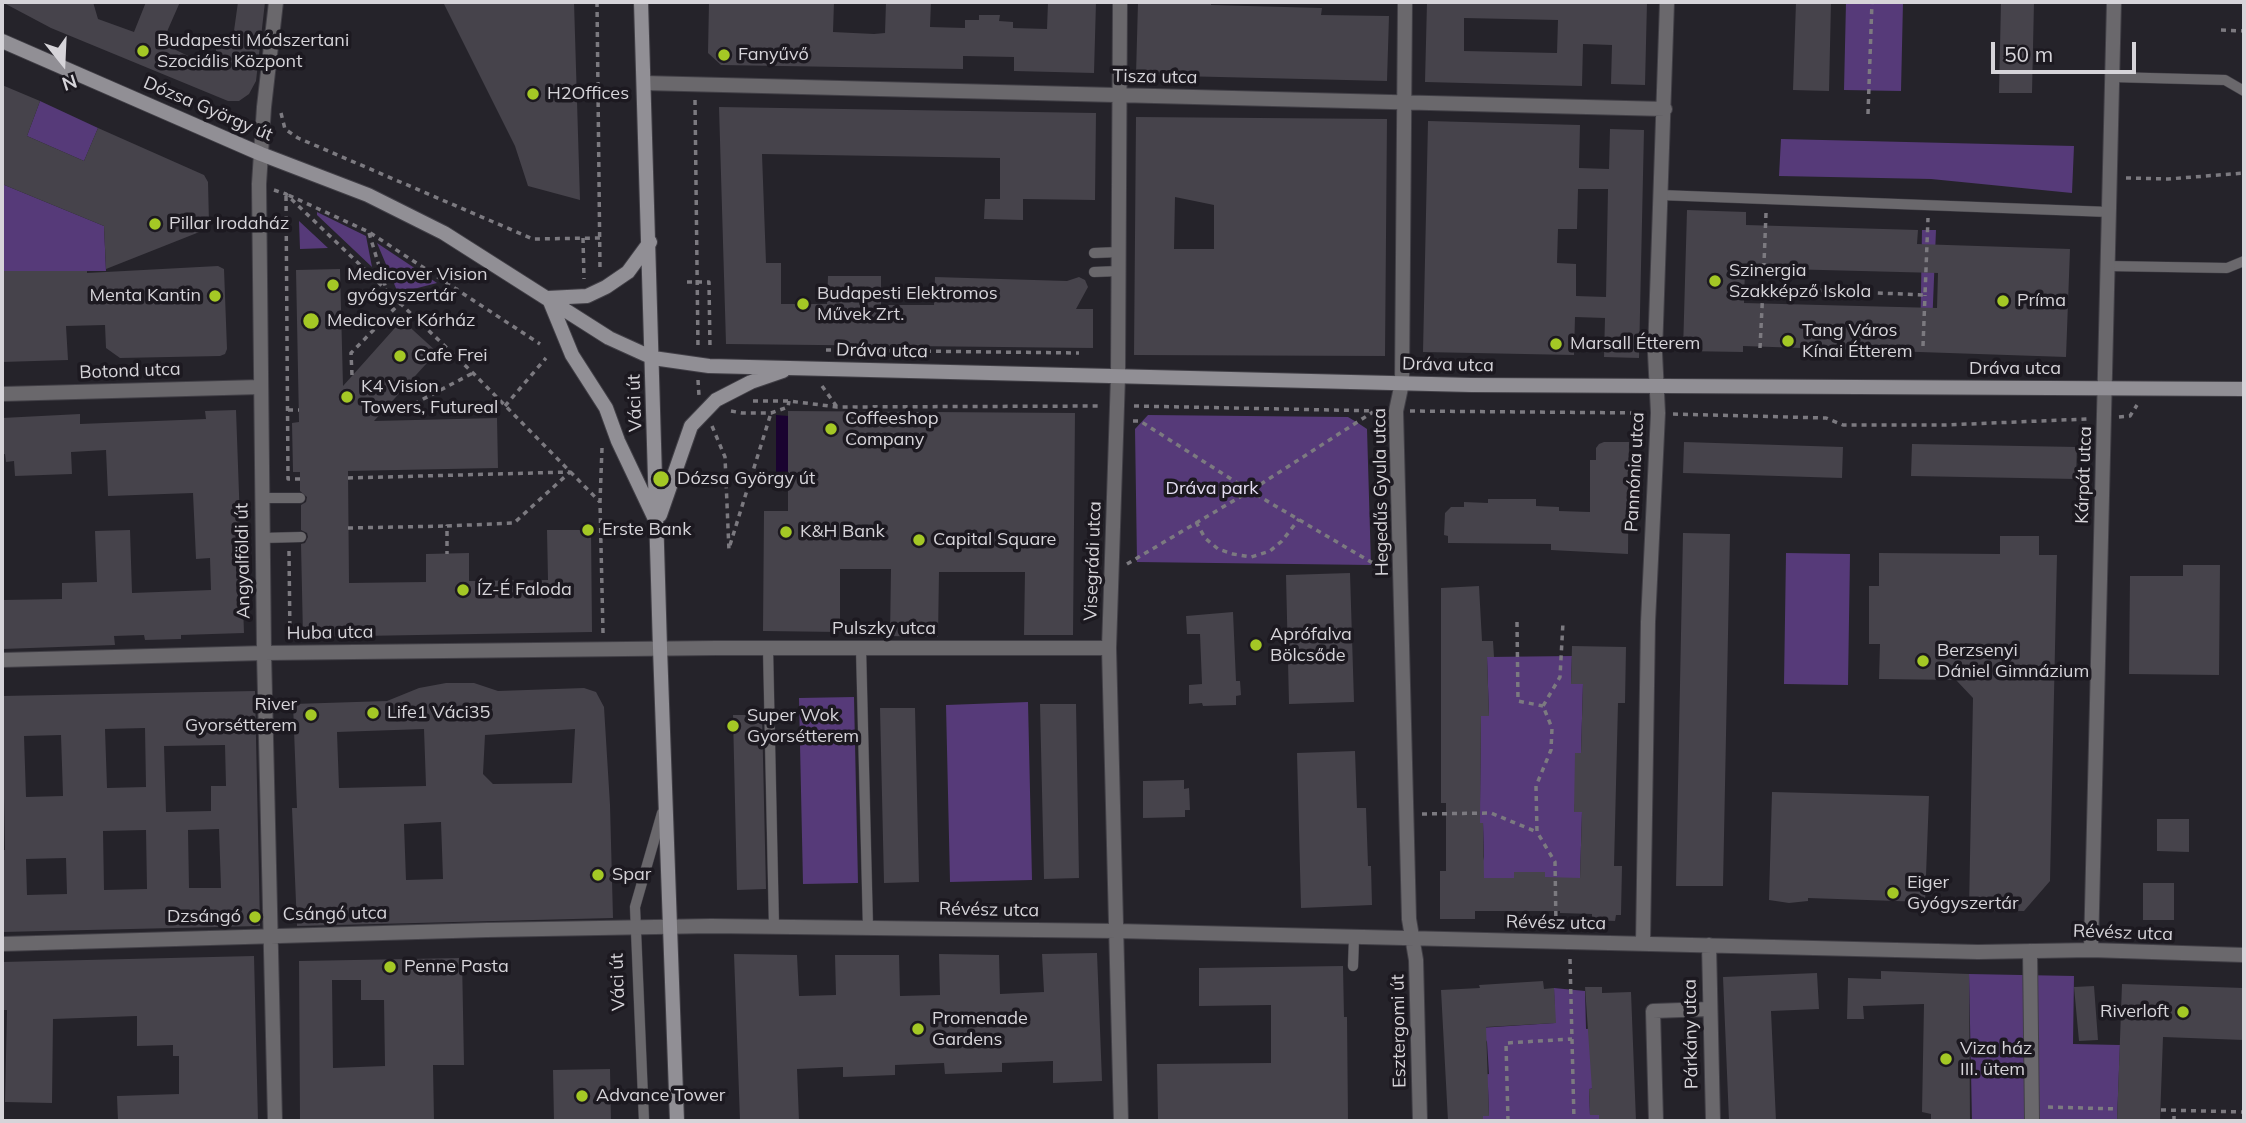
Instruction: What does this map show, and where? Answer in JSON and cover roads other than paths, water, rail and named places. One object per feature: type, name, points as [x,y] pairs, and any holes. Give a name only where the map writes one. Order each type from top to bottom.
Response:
[{"type":"main road","name":"Váci út","points":[[641,2],[677,1121]]},
{"type":"main road","name":"Dózsa György út","points":[[2,41],[261,154],[368,195],[444,233],[609,338],[653,358]]},
{"type":"main road","points":[[650,243],[628,272],[606,288],[587,296],[548,298],[572,355],[606,408],[618,441],[657,523]]},
{"type":"main road","name":"Dráva utca","points":[[653,358],[709,366],[1402,383],[2244,389]]},
{"type":"main road","points":[[657,523],[691,426],[716,400],[751,382],[793,368]]},
{"type":"street","name":"Angyalföldi út","points":[[275,1121],[262,538],[259,184],[276,2]]},
{"type":"street","name":"Visegrádi utca","points":[[1120,2],[1118,376],[1109,648],[1121,1121]]},
{"type":"street","name":"Hegedűs Gyula utca","points":[[1405,2],[1402,383],[1396,411],[1409,919],[1412,939]]},
{"type":"street","name":"Pannónia utca","points":[[1643,943],[1648,622],[1658,414],[1655,353],[1667,2]]},
{"type":"street","name":"Kárpát utca","points":[[2091,950],[2114,2]]},
{"type":"street","name":"Tisza utca","points":[[644,83],[1665,109]]},
{"type":"street","name":"Botond utca","points":[[2,394],[260,387]]},
{"type":"street","name":"Pulszky utca","points":[[660,648],[1109,648]]},
{"type":"street","name":"Huba utca","points":[[2,660],[264,653],[660,648]]},
{"type":"street","name":"Révész utca","points":[[670,928],[1117,931],[1978,953],[2091,950],[2244,955]]},
{"type":"street","name":"Csángó utca","points":[[2,944],[271,935],[670,928]]},
{"type":"street","name":"Esztergomi út","points":[[1412,939],[1416,960],[1420,1121]]},
{"type":"street","name":"Párkány utca","points":[[1709,945],[1713,1121]]},
{"type":"street","points":[[2030,951],[2032,1114]]},
{"type":"street","points":[[1656,1121],[1653,1011],[1710,1009]]},
{"type":"lane","points":[[2112,78],[2225,80],[2244,91]]},
{"type":"lane","points":[[1660,195],[2109,212]]},
{"type":"lane","points":[[1094,253],[1119,252]]},
{"type":"lane","points":[[2107,266],[2227,268],[2244,261]]},
{"type":"lane","points":[[1094,272],[1119,271]]},
{"type":"lane","points":[[262,498],[300,498]]},
{"type":"lane","points":[[262,538],[301,537]]},
{"type":"lane","points":[[768,648],[774,927]]},
{"type":"lane","points":[[862,648],[868,928]]},
{"type":"lane","name":"Váci út","points":[[643,1121],[635,907],[665,803]]},
{"type":"lane","points":[[1353,966],[1354,938]]},
{"type":"place","name":"Budapesti Módszertani Szociális Központ","points":[[143,51]]},
{"type":"place","name":"Fanyűvő","points":[[724,55]]},
{"type":"place","name":"H2Offices","points":[[533,94]]},
{"type":"place","name":"Pillar Irodaház","points":[[155,224]]},
{"type":"place","name":"Szinergia Szakképző Iskola","points":[[1715,281]]},
{"type":"place","name":"Medicover Vision gyógyszertár","points":[[333,285]]},
{"type":"place","name":"Menta Kantin","points":[[215,296]]},
{"type":"place","name":"Príma","points":[[2003,301]]},
{"type":"place","name":"Budapesti Elektromos Művek Zrt.","points":[[803,304]]},
{"type":"place","name":"Medicover Kórház","points":[[311,321]]},
{"type":"place","name":"Tang Város Kínai Étterem","points":[[1788,341]]},
{"type":"place","name":"Marsall Étterem","points":[[1556,344]]},
{"type":"place","name":"Cafe Frei","points":[[400,356]]},
{"type":"place","name":"K4 Vision Towers, Futureal","points":[[347,397]]},
{"type":"place","name":"Coffeeshop Company","points":[[831,429]]},
{"type":"place","name":"Dózsa György út","points":[[661,479]]},
{"type":"place","name":"Erste Bank","points":[[588,530]]},
{"type":"place","name":"K&H Bank","points":[[786,532]]},
{"type":"place","name":"Capital Square","points":[[919,540]]},
{"type":"place","name":"ÍZ-É Faloda","points":[[463,590]]},
{"type":"place","name":"Aprófalva Bölcsőde","points":[[1256,645]]},
{"type":"place","name":"Berzsenyi Dániel Gimnázium","points":[[1923,661]]},
{"type":"place","name":"Life1 Váci35","points":[[373,713]]},
{"type":"place","name":"River Gyorsétterem","points":[[311,715]]},
{"type":"place","name":"Super Wok Gyorsétterem","points":[[733,726]]},
{"type":"place","name":"Spar","points":[[598,875]]},
{"type":"place","name":"Eiger Gyógyszertár","points":[[1893,893]]},
{"type":"place","name":"Dzsángó","points":[[255,917]]},
{"type":"place","name":"Penne Pasta","points":[[390,967]]},
{"type":"place","name":"Riverloft","points":[[2183,1012]]},
{"type":"place","name":"Promenade Gardens","points":[[918,1029]]},
{"type":"place","name":"Viza ház III. ütem","points":[[1946,1059]]},
{"type":"place","name":"Advance Tower","points":[[582,1096]]},
{"type":"park label","name":"Dráva park","points":[[1212,489]]}]
